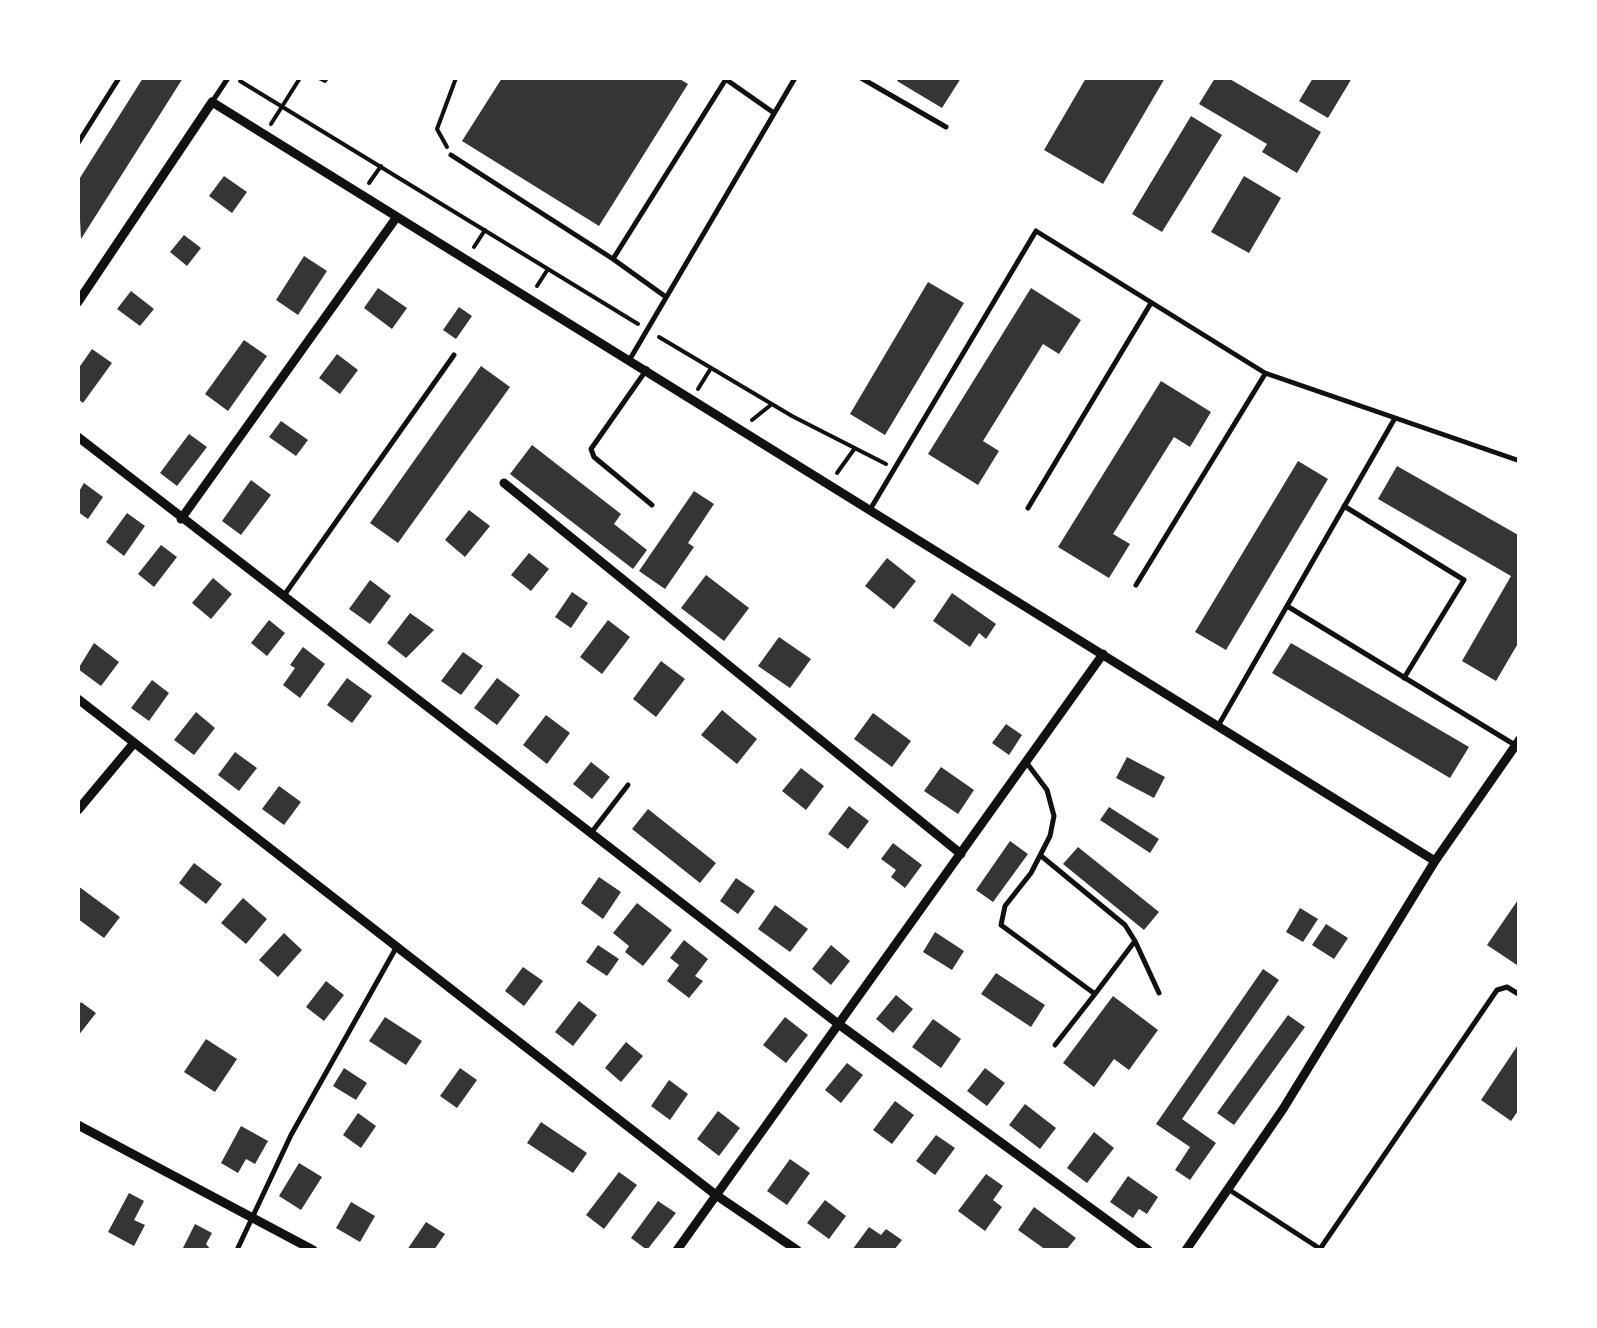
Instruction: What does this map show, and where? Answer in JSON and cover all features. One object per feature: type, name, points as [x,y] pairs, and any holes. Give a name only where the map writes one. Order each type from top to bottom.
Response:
[{"type":"street","points":[[78,302],[212,102],[1435,861]]},
{"type":"street","points":[[181,519],[396,218]]},
{"type":"street","points":[[78,436],[837,1022],[1148,1250]]},
{"type":"street","points":[[504,483],[960,854]]},
{"type":"street","points":[[676,1250],[1103,654]]},
{"type":"street","points":[[78,700],[716,1195],[797,1250]]},
{"type":"street","points":[[1186,1250],[1228,1190],[1435,861],[1518,742]]},
{"type":"street","points":[[78,810],[134,744]]},
{"type":"street","points":[[78,1125],[314,1250]]},
{"type":"lane","points":[[78,142],[119,78]]},
{"type":"lane","points":[[212,102],[231,78]]},
{"type":"lane","points":[[612,258],[725,78],[774,113]]},
{"type":"lane","points":[[630,358],[795,78]]},
{"type":"lane","points":[[861,78],[946,126]]},
{"type":"lane","points":[[452,155],[666,297]]},
{"type":"lane","points":[[871,509],[1036,230],[1265,374],[1520,461]]},
{"type":"lane","points":[[1028,508],[1151,303]]},
{"type":"lane","points":[[284,597],[454,356]]},
{"type":"lane","points":[[647,369],[591,449],[594,456],[652,504]]},
{"type":"lane","points":[[1136,586],[1265,374]]},
{"type":"lane","points":[[1218,726],[1395,418]]},
{"type":"lane","points":[[1344,506],[1464,580],[1404,678]]},
{"type":"lane","points":[[1287,606],[1518,742]]},
{"type":"lane","points":[[1509,754],[1520,761]]},
{"type":"lane","points":[[1026,762],[1047,790],[1054,816],[1040,855],[1005,906],[1001,924],[1095,994]]},
{"type":"lane","points":[[591,833],[628,784]]},
{"type":"lane","points":[[1040,855],[1125,926],[1159,993]]},
{"type":"lane","points":[[1056,1045],[1135,941]]},
{"type":"lane","points":[[237,1250],[291,1134],[397,947]]},
{"type":"lane","points":[[1228,1190],[1321,1250],[1497,990],[1506,987],[1520,996]]},
{"type":"path","points":[[231,78],[772,404],[894,469]]},
{"type":"path","points":[[265,135],[300,78]]},
{"type":"path","points":[[319,78],[327,78]]},
{"type":"path","points":[[452,155],[438,129],[456,78]]},
{"type":"path","points":[[360,195],[381,166]]},
{"type":"path","points":[[466,260],[485,230]]},
{"type":"path","points":[[530,298],[548,269]]},
{"type":"path","points":[[693,398],[711,368]]},
{"type":"path","points":[[742,428],[772,404]]},
{"type":"path","points":[[829,483],[854,448]]},
{"type":"building","points":[[143,78],[183,78],[81,239],[78,181]]},
{"type":"building","points":[[502,78],[678,78],[688,84],[599,226],[462,141]]},
{"type":"building","points":[[961,78],[942,108],[897,81]]},
{"type":"building","points":[[1086,78],[1165,78],[1103,184],[1044,150]]},
{"type":"building","points":[[1215,78],[1228,78],[1321,132],[1297,173],[1262,152],[1267,144],[1199,104]]},
{"type":"building","points":[[1313,78],[1352,78],[1328,118],[1299,101]]},
{"type":"building","points":[[1191,116],[1222,135],[1162,232],[1132,214]]},
{"type":"building","points":[[224,176],[247,192],[232,213],[209,196]]},
{"type":"building","points":[[1244,176],[1281,198],[1249,253],[1211,232]]},
{"type":"building","points":[[184,235],[201,248],[187,266],[170,252]]},
{"type":"building","points":[[304,256],[327,271],[298,315],[276,300]]},
{"type":"building","points":[[928,282],[964,303],[885,435],[850,414]]},
{"type":"building","points":[[378,288],[407,308],[392,329],[364,308]]},
{"type":"building","points":[[1031,288],[1081,320],[1059,354],[1043,344],[983,441],[999,451],[978,485],[928,454]]},
{"type":"building","points":[[131,291],[154,309],[140,326],[117,309]]},
{"type":"building","points":[[459,307],[472,316],[456,339],[443,330]]},
{"type":"building","points":[[244,340],[267,356],[228,411],[205,394]]},
{"type":"building","points":[[92,349],[112,363],[83,403],[78,399],[78,369]]},
{"type":"building","points":[[337,354],[358,370],[340,394],[319,378]]},
{"type":"building","points":[[481,366],[510,387],[398,543],[370,523]]},
{"type":"building","points":[[1161,381],[1211,412],[1190,447],[1174,437],[1113,534],[1130,544],[1109,578],[1058,547]]},
{"type":"building","points":[[281,421],[308,440],[296,456],[269,437]]},
{"type":"building","points":[[189,434],[207,447],[177,486],[160,473]]},
{"type":"building","points":[[532,445],[621,514],[614,524],[647,550],[633,569],[510,474]]},
{"type":"building","points":[[1298,461],[1328,479],[1226,650],[1195,632]]},
{"type":"building","points":[[1397,466],[1520,536],[1520,640],[1496,681],[1462,661],[1511,576],[1378,499]]},
{"type":"building","points":[[251,480],[271,495],[241,535],[222,521]]},
{"type":"building","points":[[84,483],[103,497],[88,519],[78,512],[78,493]]},
{"type":"building","points":[[694,491],[714,504],[688,543],[694,547],[665,589],[639,571]]},
{"type":"building","points":[[469,510],[490,526],[465,557],[445,540]]},
{"type":"building","points":[[127,513],[145,526],[124,556],[106,542]]},
{"type":"building","points":[[161,545],[177,557],[154,587],[138,574]]},
{"type":"building","points":[[529,553],[549,569],[531,591],[511,575]]},
{"type":"building","points":[[887,558],[916,581],[894,609],[865,586]]},
{"type":"building","points":[[706,575],[749,608],[724,641],[681,608]]},
{"type":"building","points":[[213,578],[232,594],[211,619],[192,603]]},
{"type":"building","points":[[370,580],[391,596],[370,624],[349,609]]},
{"type":"building","points":[[572,592],[588,603],[571,628],[555,617]]},
{"type":"building","points":[[952,593],[996,624],[986,639],[979,633],[970,647],[933,621]]},
{"type":"building","points":[[410,613],[434,630],[406,658],[387,643]]},
{"type":"building","points":[[269,620],[285,633],[267,656],[251,643]]},
{"type":"building","points":[[608,620],[630,637],[602,674],[580,657]]},
{"type":"building","points":[[779,637],[811,659],[790,688],[758,666]]},
{"type":"building","points":[[94,643],[119,662],[101,686],[78,669]]},
{"type":"building","points":[[1291,643],[1469,747],[1450,778],[1272,673]]},
{"type":"building","points":[[303,647],[325,664],[300,698],[283,685],[295,668],[290,665]]},
{"type":"building","points":[[463,652],[483,666],[461,695],[441,681]]},
{"type":"building","points":[[661,661],[685,679],[656,717],[633,699]]},
{"type":"building","points":[[347,678],[372,696],[352,723],[327,705]]},
{"type":"building","points":[[497,678],[520,695],[497,725],[474,708]]},
{"type":"building","points":[[152,680],[169,693],[149,721],[131,708]]},
{"type":"building","points":[[722,710],[757,739],[737,764],[701,735]]},
{"type":"building","points":[[196,712],[215,728],[194,755],[174,740]]},
{"type":"building","points":[[873,713],[911,741],[892,767],[854,739]]},
{"type":"building","points":[[546,715],[570,733],[547,764],[523,745]]},
{"type":"building","points":[[1006,724],[1022,735],[1009,755],[992,743]]},
{"type":"building","points":[[235,752],[257,768],[239,791],[218,775]]},
{"type":"building","points":[[1127,757],[1165,777],[1154,798],[1116,778]]},
{"type":"building","points":[[591,762],[610,777],[592,799],[573,784]]},
{"type":"building","points":[[941,767],[974,790],[958,814],[924,791]]},
{"type":"building","points":[[801,768],[824,786],[806,810],[782,791]]},
{"type":"building","points":[[279,786],[301,802],[284,825],[262,809]]},
{"type":"building","points":[[849,806],[869,821],[848,849],[828,834]]},
{"type":"building","points":[[1109,807],[1159,839],[1150,853],[1100,820]]},
{"type":"building","points":[[648,809],[716,863],[700,883],[632,829]]},
{"type":"building","points":[[1010,841],[1028,854],[993,902],[976,890]]},
{"type":"building","points":[[893,843],[922,865],[905,888],[891,877],[896,870],[881,859]]},
{"type":"building","points":[[1078,847],[1159,912],[1144,930],[1063,864]]},
{"type":"building","points":[[194,863],[222,884],[206,904],[179,883]]},
{"type":"building","points":[[599,877],[621,892],[603,919],[581,903]]},
{"type":"building","points":[[736,878],[755,891],[738,914],[720,901]]},
{"type":"building","points":[[78,886],[120,917],[104,938],[78,919]]},
{"type":"building","points":[[1520,897],[1520,967],[1487,945]]},
{"type":"building","points":[[243,898],[267,919],[246,944],[221,923]]},
{"type":"building","points":[[637,903],[672,930],[643,966],[625,952],[629,946],[613,933]]},
{"type":"building","points":[[775,905],[808,929],[790,952],[758,929]]},
{"type":"building","points":[[1300,908],[1318,919],[1303,942],[1286,932]]},
{"type":"building","points":[[1326,924],[1348,938],[1334,959],[1312,945]]},
{"type":"building","points":[[935,932],[964,951],[952,970],[923,952]]},
{"type":"building","points":[[284,933],[302,950],[278,977],[259,960]]},
{"type":"building","points":[[684,940],[708,959],[695,976],[703,981],[689,998],[667,981],[679,965],[670,958]]},
{"type":"building","points":[[598,945],[619,959],[607,976],[586,962]]},
{"type":"building","points":[[831,945],[850,961],[831,985],[812,969]]},
{"type":"building","points":[[523,967],[543,981],[524,1006],[505,991]]},
{"type":"building","points":[[1263,969],[1279,980],[1182,1119],[1216,1143],[1190,1180],[1175,1170],[1190,1147],[1156,1124]]},
{"type":"building","points":[[996,973],[1045,1005],[1031,1027],[981,994]]},
{"type":"building","points":[[326,981],[344,995],[324,1021],[306,1007]]},
{"type":"building","points":[[896,995],[913,1009],[893,1033],[876,1019]]},
{"type":"building","points":[[1113,996],[1158,1030],[1129,1070],[1114,1059],[1094,1087],[1063,1063]]},
{"type":"building","points":[[579,1001],[597,1015],[573,1046],[555,1032]]},
{"type":"building","points":[[81,1002],[96,1013],[78,1036],[78,1007]]},
{"type":"building","points":[[1288,1015],[1305,1027],[1234,1125],[1217,1113]]},
{"type":"building","points":[[385,1017],[422,1041],[406,1065],[369,1041]]},
{"type":"building","points":[[785,1017],[808,1035],[786,1063],[763,1045]]},
{"type":"building","points":[[933,1019],[961,1039],[941,1068],[912,1047]]},
{"type":"building","points":[[206,1039],[237,1059],[215,1092],[184,1072]]},
{"type":"building","points":[[626,1042],[643,1056],[621,1082],[605,1068]]},
{"type":"building","points":[[1520,1042],[1520,1108],[1511,1121],[1481,1100]]},
{"type":"building","points":[[847,1063],[863,1075],[841,1103],[825,1090]]},
{"type":"building","points":[[344,1068],[367,1083],[356,1100],[333,1086]]},
{"type":"building","points":[[460,1068],[477,1080],[457,1108],[440,1096]]},
{"type":"building","points":[[985,1068],[1005,1083],[987,1106],[967,1091]]},
{"type":"building","points":[[669,1080],[688,1094],[670,1120],[651,1106]]},
{"type":"building","points":[[895,1101],[914,1115],[892,1144],[873,1130]]},
{"type":"building","points":[[1025,1104],[1056,1128],[1040,1149],[1009,1125]]},
{"type":"building","points":[[718,1111],[740,1128],[719,1156],[697,1139]]},
{"type":"building","points":[[358,1113],[376,1126],[361,1148],[343,1135]]},
{"type":"building","points":[[541,1122],[587,1153],[573,1173],[527,1143]]},
{"type":"building","points":[[241,1126],[268,1141],[255,1164],[246,1159],[238,1173],[221,1163]]},
{"type":"building","points":[[1094,1132],[1114,1148],[1087,1183],[1067,1168]]},
{"type":"building","points":[[936,1135],[955,1148],[935,1175],[916,1161]]},
{"type":"building","points":[[790,1159],[810,1173],[787,1205],[767,1191]]},
{"type":"building","points":[[299,1163],[322,1177],[301,1210],[279,1196]]},
{"type":"building","points":[[619,1172],[637,1185],[604,1229],[586,1215]]},
{"type":"building","points":[[986,1174],[1003,1186],[993,1200],[1002,1207],[985,1231],[958,1211]]},
{"type":"building","points":[[1128,1176],[1158,1197],[1147,1214],[1139,1209],[1133,1218],[1110,1202]]},
{"type":"building","points":[[129,1193],[144,1201],[134,1220],[145,1225],[134,1246],[108,1232]]},
{"type":"building","points":[[825,1200],[846,1216],[829,1239],[807,1223]]},
{"type":"building","points":[[658,1201],[676,1213],[647,1250],[631,1238]]},
{"type":"building","points":[[351,1202],[375,1216],[360,1242],[336,1228]]},
{"type":"building","points":[[1034,1207],[1076,1238],[1066,1250],[1046,1250],[1018,1230]]},
{"type":"building","points":[[426,1222],[445,1234],[434,1250],[407,1250]]},
{"type":"building","points":[[195,1224],[212,1233],[206,1244],[211,1250],[182,1250]]},
{"type":"building","points":[[869,1227],[881,1235],[886,1229],[902,1240],[894,1250],[852,1250]]}]
